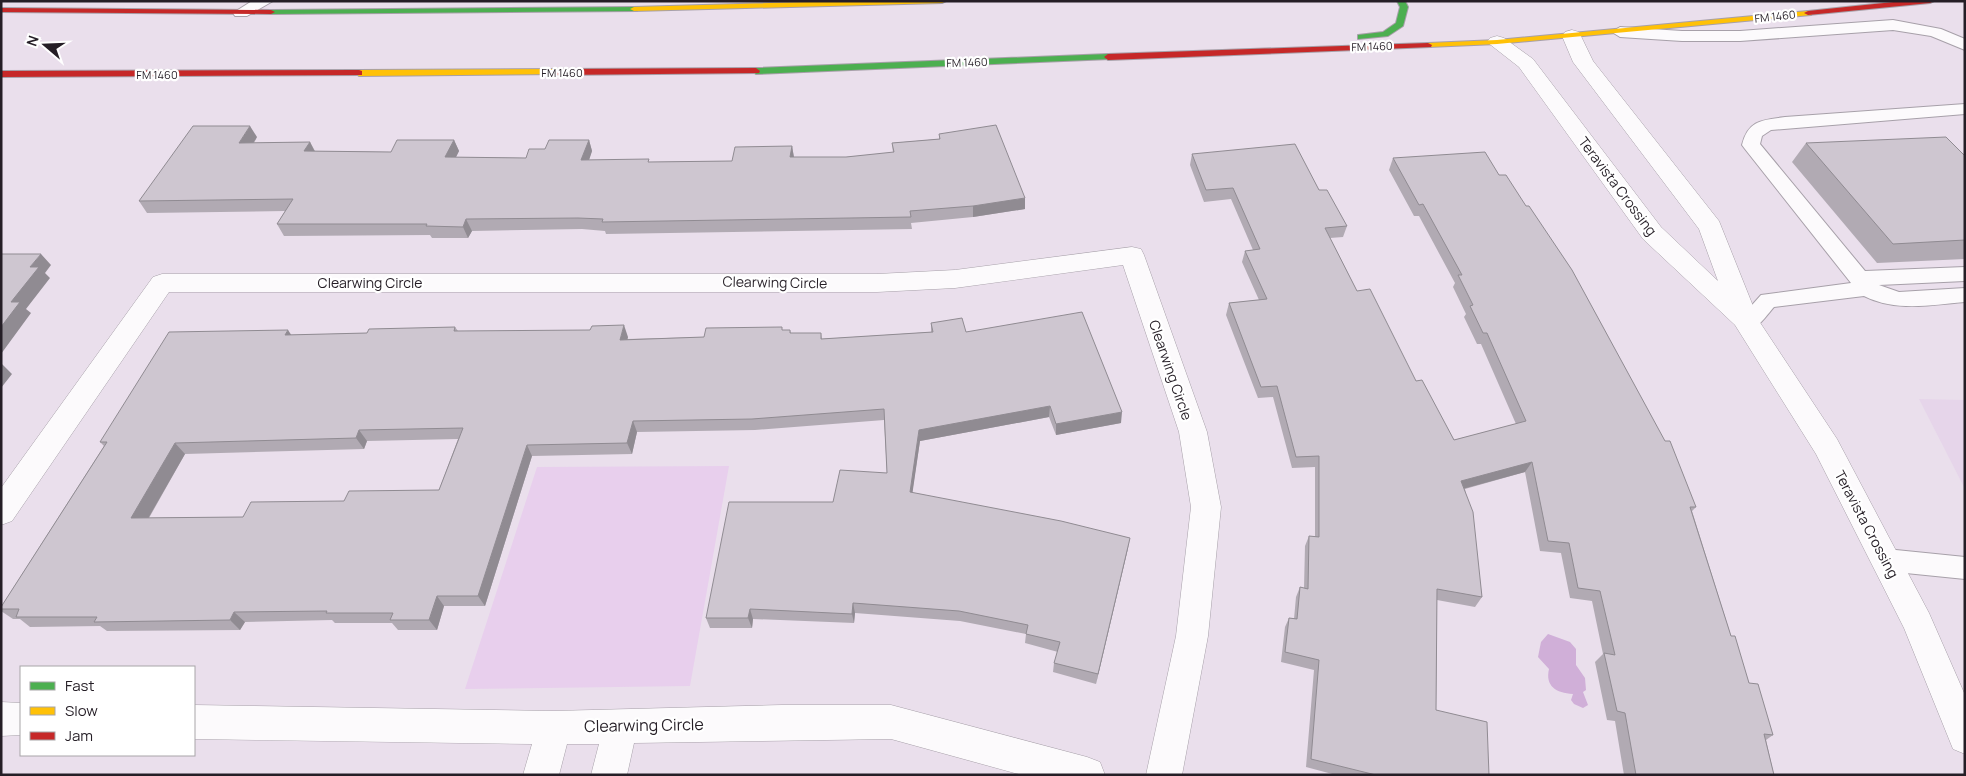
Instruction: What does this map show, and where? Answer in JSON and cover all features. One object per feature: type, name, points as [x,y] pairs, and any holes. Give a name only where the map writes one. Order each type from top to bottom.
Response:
[{"type":"main road","points":[[1,10],[241,13],[942,1]]},
{"type":"main road","points":[[1250,51],[1385,34],[1400,24],[1404,7],[1401,1]]},
{"type":"main road","name":"FM 1460","points":[[1,74],[756,71],[1497,42],[1620,32],[1930,1]]},
{"type":"street","name":"Teravista Crossing","points":[[1572,36],[1583,62],[1710,227],[1748,323],[1826,447],[1918,622],[1965,737]]},
{"type":"street","name":"Teravista Crossing","points":[[1497,42],[1526,63],[1652,232],[1748,323]]},
{"type":"street","name":"Clearwing Circle","points":[[1,512],[162,283],[877,283],[955,279],[1132,255],[1193,432],[1206,507],[1192,636],[1164,775]]},
{"type":"street","points":[[1,719],[20,719]]},
{"type":"street","name":"Clearwing Circle","points":[[195,722],[554,728],[891,722],[1087,775]]},
{"type":"street","points":[[609,775],[621,726]]},
{"type":"street","points":[[541,775],[554,728]]},
{"type":"lane","points":[[241,13],[265,1]]},
{"type":"lane","points":[[1620,32],[1682,36],[1740,36],[1893,25],[1935,32],[1965,44]]},
{"type":"lane","points":[[1965,109],[1784,122],[1766,125],[1754,132],[1751,146],[1863,283],[1885,297],[1899,299],[1965,295]]},
{"type":"lane","points":[[1946,110],[1965,128]]},
{"type":"lane","points":[[1748,323],[1768,300],[1863,283],[1965,274]]},
{"type":"lane","points":[[1886,560],[1965,568]]},
{"type":"shaded area","points":[[1919,399],[1965,400],[1965,489]]},
{"type":"shaded area","points":[[729,466],[690,686],[465,689],[537,467]]},
{"type":"shaded area","points":[[1548,634],[1570,642],[1576,649],[1576,665],[1585,678],[1586,690],[1583,692],[1588,705],[1583,708],[1574,704],[1571,700],[1573,694],[1557,690],[1550,684],[1549,669],[1538,657],[1541,642]]},
{"type":"building","points":[[996,125],[1025,198],[973,206],[910,211],[911,217],[602,222],[603,219],[578,218],[466,219],[463,227],[426,226],[427,224],[277,224],[293,199],[139,201],[193,126],[250,126],[239,143],[310,142],[304,151],[391,152],[397,140],[454,140],[445,157],[526,158],[529,149],[545,149],[549,140],[589,140],[581,160],[649,159],[648,162],[732,161],[735,147],[792,146],[790,157],[846,157],[894,152],[892,143],[940,139],[939,134]]},
{"type":"building","points":[[1946,137],[1965,156],[1965,240],[1893,244],[1806,143]]},
{"type":"building","points":[[1295,144],[1319,190],[1327,190],[1347,226],[1325,228],[1357,291],[1370,289],[1416,381],[1422,380],[1454,440],[1526,421],[1487,333],[1483,333],[1470,306],[1473,305],[1458,275],[1462,275],[1423,204],[1419,205],[1393,158],[1485,152],[1499,175],[1506,175],[1572,270],[1665,441],[1670,441],[1696,507],[1690,507],[1731,636],[1735,636],[1749,683],[1758,684],[1773,735],[1764,734],[1774,775],[1636,775],[1625,713],[1617,711],[1604,653],[1615,655],[1600,591],[1578,588],[1569,543],[1548,541],[1532,462],[1461,481],[1473,512],[1482,597],[1437,589],[1436,710],[1487,722],[1489,775],[1376,775],[1311,759],[1319,660],[1285,652],[1289,618],[1297,619],[1300,587],[1308,589],[1309,536],[1319,537],[1319,456],[1296,457],[1277,386],[1261,387],[1229,303],[1267,299],[1245,251],[1260,249],[1233,188],[1206,190],[1192,154]]},
{"type":"building","points":[[1,254],[41,254],[30,267],[39,267],[11,302],[20,302],[1,327]]},
{"type":"building","points":[[1082,312],[1122,412],[1056,424],[1050,406],[919,430],[910,492],[1061,521],[1130,538],[1098,674],[1054,663],[1060,642],[1026,634],[1028,625],[959,611],[853,603],[852,614],[750,609],[748,618],[706,618],[729,502],[833,502],[840,470],[887,473],[884,409],[752,419],[633,421],[627,443],[527,445],[478,596],[437,596],[429,620],[390,620],[393,613],[326,613],[327,611],[234,612],[230,620],[94,622],[97,617],[16,617],[19,609],[1,609],[107,442],[100,442],[169,332],[288,330],[285,335],[367,333],[369,329],[455,327],[454,331],[590,330],[592,326],[624,325],[620,340],[704,337],[706,328],[782,327],[782,330],[790,330],[790,333],[821,333],[821,339],[933,332],[931,323],[962,318],[966,332]],"holes":[[[463,428],[439,490],[349,491],[344,501],[251,502],[243,517],[131,518],[175,443],[356,438],[359,430]]]},
{"type":"traffic: fast","points":[[1361,37],[1385,34],[1400,24],[1404,7],[1401,1]]},
{"type":"traffic: fast","points":[[271,12],[634,9]]},
{"type":"traffic: fast","points":[[756,71],[1108,57]]},
{"type":"traffic: slow","points":[[634,9],[942,1]]},
{"type":"traffic: slow","points":[[1428,45],[1497,42],[1808,13]]},
{"type":"traffic: slow","points":[[359,73],[556,72]]},
{"type":"traffic: jam","points":[[1808,13],[1930,1]]},
{"type":"traffic: jam","points":[[1,10],[271,12]]},
{"type":"traffic: jam","points":[[1108,57],[1428,45]]},
{"type":"traffic: jam","points":[[556,72],[756,71]]},
{"type":"traffic: jam","points":[[1,74],[359,73]]}]
